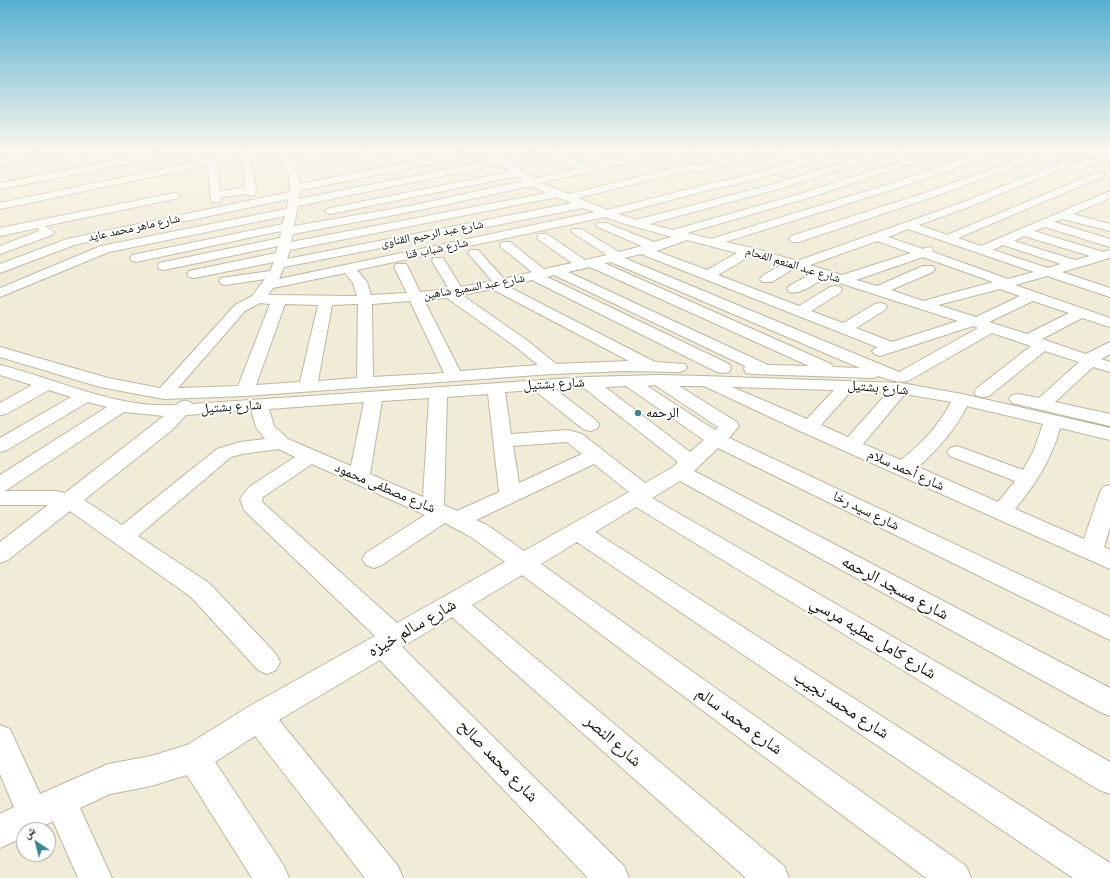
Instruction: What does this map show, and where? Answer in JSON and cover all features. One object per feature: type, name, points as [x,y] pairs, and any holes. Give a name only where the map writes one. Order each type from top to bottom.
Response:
[{"type":"street","points":[[49,189],[52,192]]},
{"type":"street","points":[[2,203],[69,189]]},
{"type":"street","points":[[2,203],[72,189]]},
{"type":"street","points":[[89,223],[100,189]]},
{"type":"street","points":[[134,219],[140,189]]},
{"type":"street","points":[[0,232],[93,212],[137,204],[175,200],[176,189]]},
{"type":"street","points":[[215,189],[216,198],[251,192],[251,189]]},
{"type":"street","points":[[164,394],[240,308],[257,299],[287,226],[284,189]]},
{"type":"street","points":[[226,281],[287,226],[385,189]]},
{"type":"street","points":[[164,266],[287,226],[409,189]]},
{"type":"street","points":[[368,264],[335,223],[322,212],[438,189]]},
{"type":"street","points":[[136,258],[287,226],[335,223],[415,208],[501,189]]},
{"type":"street","name":"شارع عبد المنعم الفحام","points":[[550,189],[589,206],[604,219],[636,224],[672,234],[749,251],[822,274],[839,285],[878,291],[992,327],[1110,367]]},
{"type":"street","points":[[0,292],[28,285],[105,249],[254,218],[287,226],[346,236],[498,206],[558,192],[581,189]]},
{"type":"street","points":[[649,189],[656,192]]},
{"type":"street","name":"شارع عبد الرحيم القناوى","points":[[287,226],[356,249],[516,218],[589,206],[668,189]]},
{"type":"street","name":"شارع شباب قنا","points":[[287,226],[348,268],[533,229],[604,219],[702,189]]},
{"type":"street","points":[[708,189],[731,198]]},
{"type":"street","points":[[636,224],[766,189]]},
{"type":"street","points":[[786,189],[880,223],[951,240],[1107,289]]},
{"type":"street","points":[[672,234],[826,189]]},
{"type":"street","points":[[677,263],[715,243],[885,189]]},
{"type":"street","points":[[910,189],[962,206]]},
{"type":"street","points":[[795,239],[947,189]]},
{"type":"street","points":[[767,279],[794,265],[903,228],[1004,189]]},
{"type":"street","points":[[800,311],[839,285],[923,253],[1059,189]]},
{"type":"street","points":[[959,266],[972,261],[1003,241],[1110,194]]},
{"type":"street","points":[[1098,199],[1110,203]]},
{"type":"street","points":[[0,250],[48,232],[2,203]]},
{"type":"street","points":[[240,206],[254,218]]},
{"type":"street","name":"شارع ماهر محمد عايد","points":[[0,269],[71,242],[240,206],[287,226]]},
{"type":"street","points":[[498,206],[533,229]]},
{"type":"street","points":[[1080,207],[1095,211]]},
{"type":"street","points":[[415,208],[457,245]]},
{"type":"street","points":[[1063,215],[1110,228]]},
{"type":"street","points":[[194,274],[304,216]]},
{"type":"street","points":[[604,219],[649,249],[677,263],[892,347]]},
{"type":"street","points":[[1044,223],[1110,243]]},
{"type":"street","points":[[577,231],[616,258],[856,360],[899,380]]},
{"type":"street","points":[[1024,232],[1104,259]]},
{"type":"street","name":"شارع عبد السميع شاهين","points":[[257,299],[365,299],[415,297],[453,292],[616,258],[686,237]]},
{"type":"street","points":[[878,237],[959,266],[1005,280]]},
{"type":"street","points":[[542,238],[588,264],[835,371],[856,360],[892,347],[976,322],[1033,295]]},
{"type":"street","points":[[1003,241],[1076,264]]},
{"type":"street","points":[[506,245],[544,274],[723,368]]},
{"type":"street","points":[[708,275],[749,251]]},
{"type":"street","points":[[474,253],[497,284],[656,373]]},
{"type":"street","points":[[730,284],[766,256]]},
{"type":"street","points":[[923,305],[1005,280],[1030,278],[1076,264],[1104,259]]},
{"type":"street","points":[[438,261],[453,292],[552,368]]},
{"type":"street","points":[[972,261],[1033,295],[1110,323]]},
{"type":"street","points":[[401,267],[454,377]]},
{"type":"street","points":[[348,268],[360,282],[365,299],[370,389],[359,478]]},
{"type":"street","points":[[878,291],[928,269]]},
{"type":"street","points":[[544,274],[764,369]]},
{"type":"street","points":[[794,289],[822,274]]},
{"type":"street","points":[[0,278],[28,285]]},
{"type":"street","points":[[1030,278],[1110,305]]},
{"type":"street","points":[[762,296],[779,287]]},
{"type":"street","points":[[308,386],[326,299]]},
{"type":"street","points":[[252,398],[279,300]]},
{"type":"street","points":[[844,329],[880,307]]},
{"type":"street","points":[[983,392],[1035,342],[1082,313]]},
{"type":"street","points":[[851,446],[899,380],[992,327]]},
{"type":"street","points":[[1001,512],[1028,479],[1044,450],[1047,413],[1089,360],[1110,347]]},
{"type":"street","name":"شارع بشتيل","points":[[0,352],[106,382],[164,394],[195,394],[252,398],[370,389],[454,377],[552,368],[656,373],[723,368],[835,371],[983,392],[1110,434]]},
{"type":"street","name":"شارع بشتيل","points":[[0,370],[121,406],[141,409],[181,411],[308,386],[438,392],[629,380],[656,373],[702,381],[848,385],[899,380],[962,399],[1047,413],[1110,420]]},
{"type":"street","name":"شارع سالم خيزه","points":[[0,832],[47,807],[108,780],[151,771],[194,758],[258,717],[578,532],[686,467],[729,427],[730,424],[656,373]]},
{"type":"street","name":"شارع سيد رخا","points":[[629,380],[716,439],[1110,629]]},
{"type":"street","name":"شارع أحمد سلام","points":[[702,381],[1101,556]]},
{"type":"street","name":"شارع مسجد الرحمه","points":[[587,382],[686,467],[1110,703]]},
{"type":"street","points":[[0,410],[47,384]]},
{"type":"street","points":[[538,385],[590,425]]},
{"type":"street","points":[[809,428],[848,385]]},
{"type":"street","points":[[496,388],[510,495]]},
{"type":"street","points":[[438,392],[444,514]]},
{"type":"street","points":[[0,554],[165,426],[181,411],[195,394]]},
{"type":"street","points":[[0,446],[85,396]]},
{"type":"street","name":"شارع مصطفى محمود","points":[[252,398],[269,433],[281,443],[444,514],[479,531],[524,563]]},
{"type":"street","points":[[902,469],[930,446],[950,422],[962,399]]},
{"type":"street","points":[[0,485],[121,406]]},
{"type":"street","name":"شارع كامل عطيه مرسي","points":[[503,441],[568,436],[575,438],[640,495],[1110,779]]},
{"type":"street","points":[[122,536],[224,453],[240,448],[281,443]]},
{"type":"street","points":[[958,452],[1028,479]]},
{"type":"street","points":[[374,559],[444,514],[510,495],[596,455]]},
{"type":"street","name":"شارع محمد صالح","points":[[310,456],[256,492],[251,499],[252,506],[389,641],[612,878]]},
{"type":"street","points":[[1101,556],[1110,492]]},
{"type":"street","points":[[0,498],[56,498],[70,501],[200,590],[267,662]]},
{"type":"street","name":"شارع محمد نجيب","points":[[578,532],[1104,878]]},
{"type":"street","name":"شارع محمد سالم","points":[[524,563],[954,878]]},
{"type":"street","name":"شارع النصر","points":[[454,604],[772,878]]},
{"type":"street","points":[[258,717],[386,878]]},
{"type":"street","points":[[0,739],[47,807],[88,875]]},
{"type":"street","points":[[194,758],[272,878]]},
{"type":"place","name":"الرحمه","points":[[638,413]]}]
